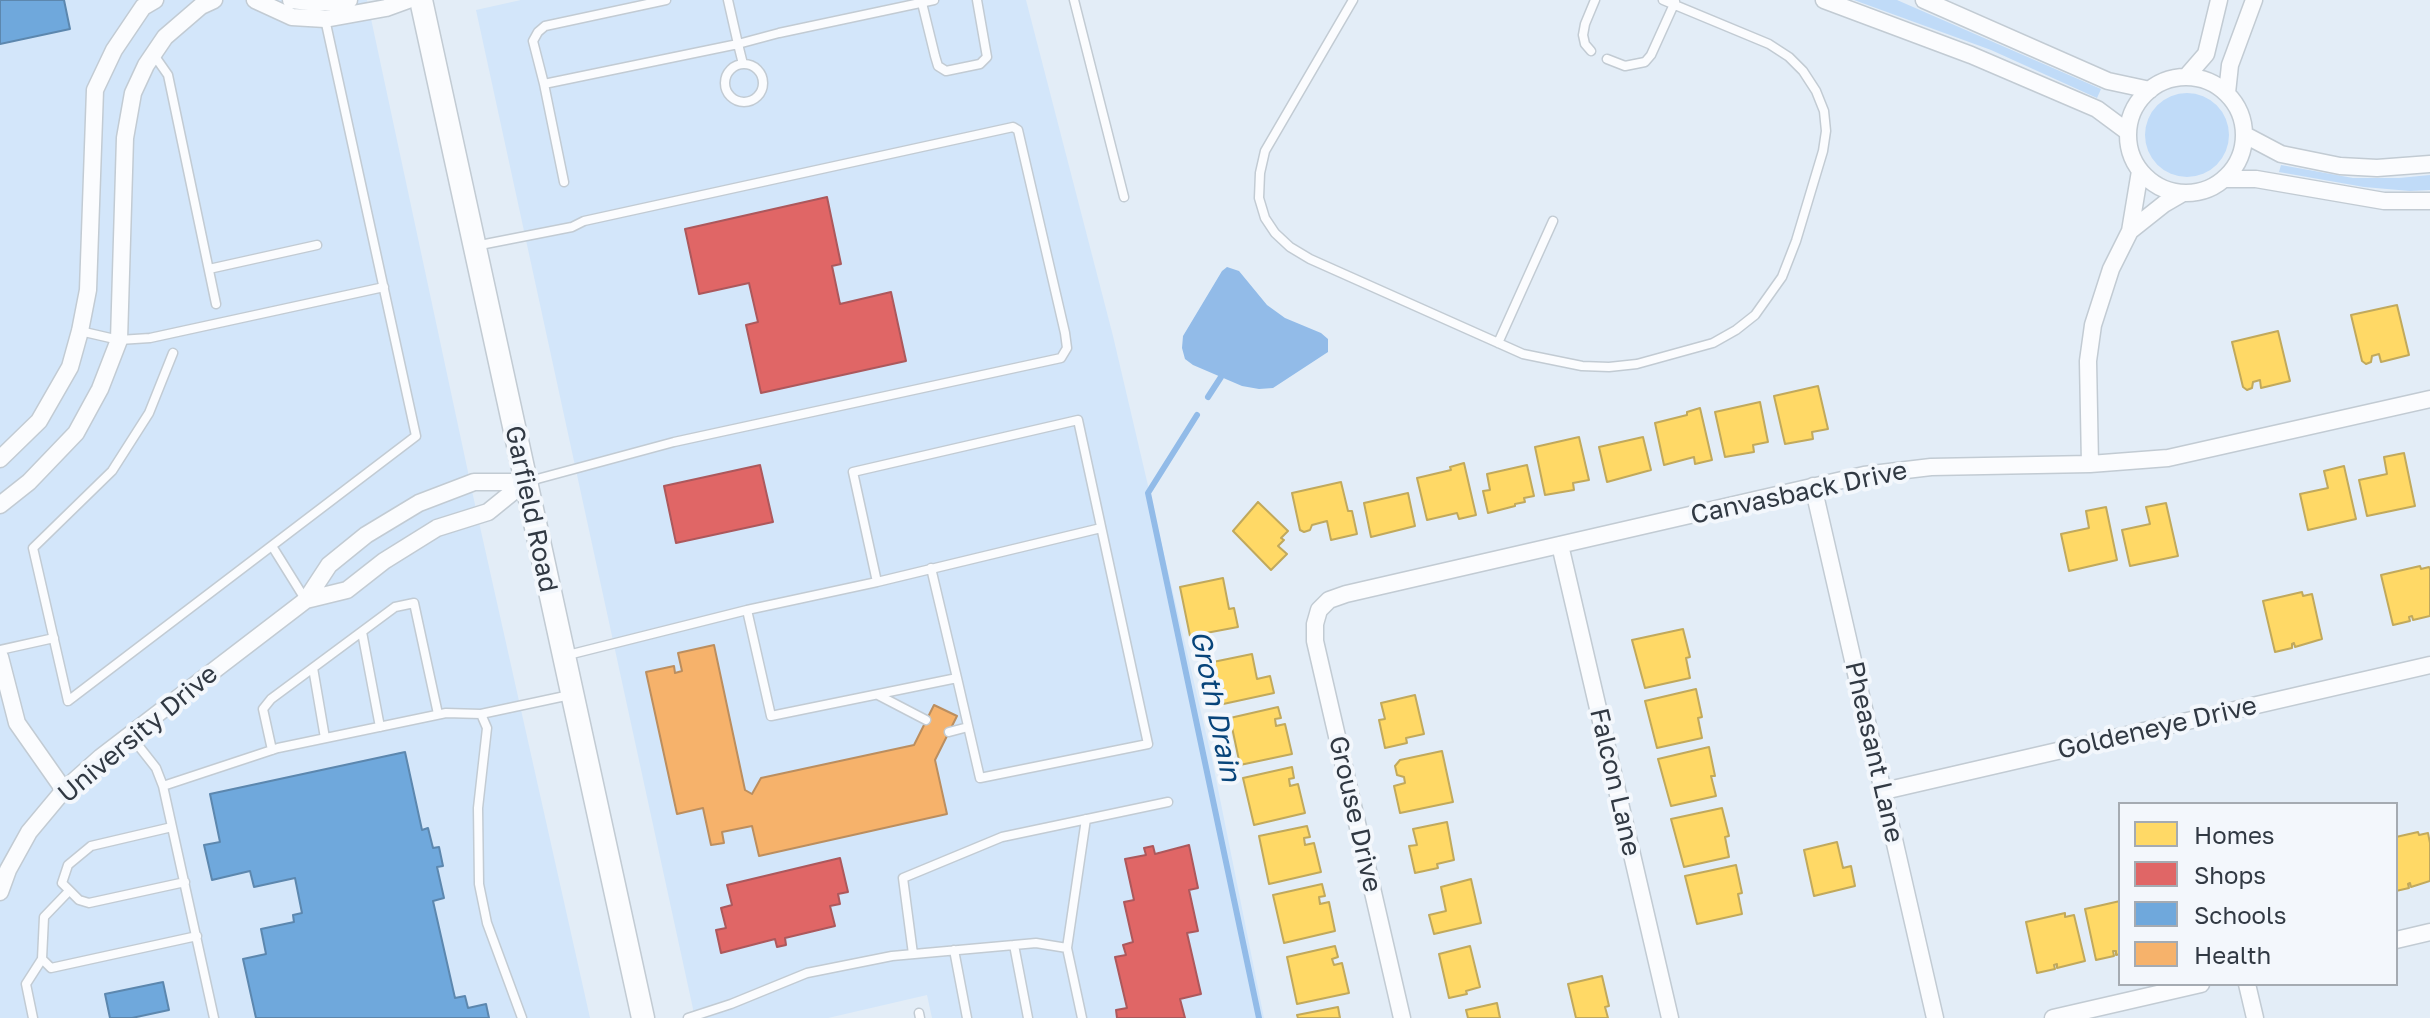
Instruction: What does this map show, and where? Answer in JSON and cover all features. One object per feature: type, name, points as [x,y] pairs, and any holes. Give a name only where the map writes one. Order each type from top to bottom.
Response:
[{"type":"main road","name":"Garfield Road","points":[[421,0],[643,1018]]},
{"type":"street","points":[[0,459],[39,421],[70,367],[88,290],[95,90],[114,50],[143,7],[155,0]]},
{"type":"street","points":[[0,505],[29,482],[76,433],[100,389],[119,340],[125,138],[133,93],[165,37],[201,6],[214,0]]},
{"type":"street","points":[[255,0],[292,17],[325,19],[408,0]]},
{"type":"street","points":[[291,0],[319,3],[349,0]]},
{"type":"street","points":[[1824,0],[1971,55],[2097,109],[2128,132]]},
{"type":"street","points":[[1924,0],[2108,81],[2150,90]]},
{"type":"street","points":[[2186,77],[2206,54],[2219,0]]},
{"type":"street","points":[[2227,93],[2230,65],[2254,0]]},
{"type":"street","points":[[2186,77],[2201,79],[2227,93],[2240,112],[2245,135],[2236,166],[2225,179],[2198,192],[2183,193],[2159,187],[2140,171],[2131,153],[2128,132],[2135,109],[2150,90],[2167,80],[2186,77]]},
{"type":"street","points":[[2245,135],[2281,154],[2340,166],[2377,168],[2430,164]]},
{"type":"street","points":[[2090,464],[2088,361],[2093,325],[2111,269],[2130,231],[2140,171]]},
{"type":"street","points":[[2225,179],[2256,179],[2384,201],[2430,201]]},
{"type":"street","points":[[2130,231],[2183,193]]},
{"type":"street","name":"Canvasback Drive","points":[[1319,610],[1329,600],[1346,594],[1813,486],[1886,472],[1931,467],[2133,462],[2203,452],[2430,399]]},
{"type":"street","name":"University Drive","points":[[0,892],[29,832],[64,790],[130,735],[306,600],[329,565],[366,535],[419,503],[474,482],[525,482]]},
{"type":"street","name":"University Drive","points":[[306,600],[347,590],[384,561],[437,528],[488,512],[525,482]]},
{"type":"street","name":"Pheasant Lane","points":[[1813,486],[1935,1018]]},
{"type":"street","name":"Falcon Lane","points":[[1560,545],[1670,1018]]},
{"type":"street","name":"Grouse Drive","points":[[1319,610],[1315,641],[1402,1018]]},
{"type":"street","points":[[0,657],[17,723],[64,790]]},
{"type":"street","name":"Goldeneye Drive","points":[[1884,791],[2430,665]]},
{"type":"street","points":[[2398,940],[2430,932]]},
{"type":"street","points":[[2053,1018],[2192,986]]},
{"type":"street","points":[[2247,986],[2255,1018]]},
{"type":"lane","points":[[564,182],[533,41],[538,32],[545,26],[666,0]]},
{"type":"lane","points":[[728,0],[743,64]]},
{"type":"lane","points":[[544,84],[934,0]]},
{"type":"lane","points":[[922,3],[938,66],[946,71],[980,64],[987,57],[977,0]]},
{"type":"lane","points":[[1074,0],[1124,197]]},
{"type":"lane","points":[[1353,0],[1265,151],[1259,198],[1265,218],[1275,233],[1310,259],[1523,354],[1582,366],[1609,367],[1637,364],[1713,343],[1755,315],[1782,277],[1796,241],[1826,131],[1824,111],[1816,91],[1789,57],[1769,44],[1675,2],[1663,0]]},
{"type":"lane","points":[[1591,51],[1583,35],[1595,0]]},
{"type":"lane","points":[[1607,59],[1625,66],[1645,62],[1675,2]]},
{"type":"lane","points":[[173,353],[149,413],[112,471],[33,548],[68,701],[416,436],[325,19]]},
{"type":"lane","points":[[153,54],[168,75],[216,304]]},
{"type":"lane","points":[[743,64],[758,69],[764,81],[761,94],[744,102],[728,93],[725,82],[729,70],[743,64]]},
{"type":"lane","points":[[474,246],[572,227],[584,221],[1013,127],[1018,130],[1065,333],[1067,348],[1061,358],[674,442],[525,482]]},
{"type":"lane","points":[[1498,343],[1553,221]]},
{"type":"lane","points":[[209,269],[317,245]]},
{"type":"lane","points":[[80,331],[119,340],[150,338],[384,287]]},
{"type":"lane","points":[[877,582],[853,472],[1078,420],[1148,744],[980,778],[931,568]]},
{"type":"lane","points":[[563,656],[1101,528]]},
{"type":"lane","points":[[272,546],[306,600]]},
{"type":"lane","points":[[272,750],[263,709],[271,699],[395,607],[414,603],[438,714]]},
{"type":"lane","points":[[747,610],[771,716],[957,678]]},
{"type":"lane","points":[[362,632],[380,727]]},
{"type":"lane","points":[[0,650],[54,638]]},
{"type":"lane","points":[[313,668],[325,738]]},
{"type":"lane","points":[[163,786],[272,750],[325,738],[438,714],[481,714],[572,694]]},
{"type":"lane","points":[[878,695],[926,720]]},
{"type":"lane","points":[[481,714],[487,728],[478,808],[479,884],[487,923],[522,1018]]},
{"type":"lane","points":[[949,732],[968,727]]},
{"type":"lane","points":[[130,735],[156,768],[163,786],[214,1018]]},
{"type":"lane","points":[[913,954],[903,878],[1002,837],[1168,802]]},
{"type":"lane","points":[[1082,1018],[1067,948],[1086,819]]},
{"type":"lane","points":[[172,827],[91,846],[68,865],[62,883],[79,900],[89,903],[185,882]]},
{"type":"lane","points":[[33,1018],[26,984],[42,959],[44,917],[69,891]]},
{"type":"lane","points":[[42,959],[51,968],[197,936]]},
{"type":"lane","points":[[688,1018],[807,973],[892,956],[1036,943],[1067,948]]},
{"type":"lane","points":[[1014,945],[1028,1018]]},
{"type":"lane","points":[[954,950],[967,1018]]},
{"type":"shaded area","points":[[0,0],[367,0],[474,500],[590,1018],[0,1018]]},
{"type":"shaded area","points":[[521,0],[1026,0],[1113,336],[1212,759],[1264,1018],[932,1018],[927,995],[828,1018],[695,1018],[476,10]]},
{"type":"shaded area","points":[[1854,0],[1897,0],[2101,89],[2097,98],[1991,50]]},
{"type":"shaded area","points":[[2179,93],[2195,93],[2211,100],[2222,111],[2229,135],[2226,151],[2217,165],[2195,177],[2179,177],[2163,170],[2152,159],[2145,143],[2145,127],[2152,111],[2163,100]]},
{"type":"shaded area","points":[[2281,165],[2353,178],[2430,175],[2430,190],[2364,187],[2279,172]]},
{"type":"shaded area","points":[[1227,267],[1239,271],[1267,305],[1285,318],[1321,333],[1328,339],[1328,352],[1273,388],[1259,389],[1242,386],[1185,359],[1183,336]]},
{"type":"building: Homes","points":[[2397,305],[2409,355],[2381,362],[2379,354],[2372,356],[2371,362],[2366,364],[2362,361],[2351,315]]},
{"type":"building: Homes","points":[[2278,331],[2290,381],[2261,388],[2260,380],[2253,382],[2252,388],[2247,390],[2243,387],[2232,342]]},
{"type":"building: Homes","points":[[1818,386],[1828,429],[1812,432],[1813,439],[1785,444],[1774,396]]},
{"type":"building: Homes","points":[[1760,402],[1768,442],[1753,445],[1754,452],[1725,457],[1715,412]]},
{"type":"building: Homes","points":[[1700,408],[1712,460],[1695,464],[1694,457],[1664,465],[1655,423],[1687,415],[1687,412]]},
{"type":"building: Homes","points":[[1579,437],[1589,480],[1573,483],[1574,490],[1545,495],[1535,447]]},
{"type":"building: Homes","points":[[1643,437],[1651,470],[1607,482],[1599,447]]},
{"type":"building: Homes","points":[[2404,453],[2415,506],[2367,516],[2359,480],[2387,474],[2384,457]]},
{"type":"building: Homes","points":[[1464,463],[1476,515],[1459,519],[1457,513],[1427,520],[1417,478],[1451,470],[1450,467]]},
{"type":"building: Homes","points":[[1527,465],[1534,496],[1524,498],[1525,502],[1515,506],[1488,513],[1483,491],[1490,490],[1487,474]]},
{"type":"building: Homes","points":[[2344,466],[2356,519],[2308,530],[2300,494],[2328,488],[2324,471]]},
{"type":"building: Homes","points":[[1341,482],[1357,534],[1331,540],[1327,521],[1312,525],[1310,530],[1304,532],[1300,530],[1292,493]]},
{"type":"building: Homes","points":[[1408,493],[1415,526],[1371,537],[1364,503]]},
{"type":"building: Homes","points":[[1258,502],[1288,531],[1278,546],[1287,554],[1271,570],[1233,531]]},
{"type":"building: Homes","points":[[2166,503],[2178,556],[2130,566],[2122,530],[2150,524],[2146,507]]},
{"type":"building: Homes","points":[[2106,507],[2117,560],[2069,571],[2061,534],[2089,528],[2086,511]]},
{"type":"building: Homes","points":[[2420,566],[2421,569],[2430,569],[2430,616],[2413,620],[2412,616],[2409,617],[2410,621],[2393,625],[2381,575]]},
{"type":"building: Homes","points":[[1223,578],[1229,609],[1234,608],[1238,627],[1190,636],[1180,587]]},
{"type":"building: Homes","points":[[2302,592],[2303,596],[2312,594],[2322,639],[2295,647],[2294,643],[2292,648],[2275,652],[2263,601]]},
{"type":"building: Homes","points":[[1683,629],[1690,657],[1686,658],[1690,678],[1645,688],[1632,640]]},
{"type":"building: Homes","points":[[1252,654],[1257,679],[1270,676],[1274,693],[1214,706],[1210,688],[1218,686],[1213,662]]},
{"type":"building: Homes","points":[[1696,689],[1702,717],[1698,718],[1702,738],[1657,748],[1645,701]]},
{"type":"building: Homes","points":[[1415,695],[1424,734],[1406,738],[1407,743],[1385,748],[1379,720],[1385,719],[1381,703]]},
{"type":"building: Homes","points":[[1278,707],[1281,718],[1275,719],[1276,726],[1285,724],[1292,754],[1240,765],[1230,718]]},
{"type":"building: Homes","points":[[1709,747],[1716,796],[1671,806],[1658,759]]},
{"type":"building: Homes","points":[[1442,751],[1453,802],[1400,813],[1394,786],[1405,783],[1404,777],[1397,775],[1395,766],[1400,760]]},
{"type":"building: Homes","points":[[1292,767],[1294,778],[1289,779],[1290,786],[1298,784],[1305,813],[1254,825],[1243,778]]},
{"type":"building: Homes","points":[[1722,808],[1729,836],[1725,837],[1729,857],[1684,867],[1671,819]]},
{"type":"building: Homes","points":[[1447,822],[1454,860],[1437,864],[1438,868],[1415,873],[1409,846],[1417,845],[1413,829]]},
{"type":"building: Homes","points":[[1307,826],[1310,837],[1304,838],[1305,845],[1314,843],[1321,872],[1269,884],[1259,836]]},
{"type":"building: Homes","points":[[2428,833],[2430,881],[2411,887],[2410,883],[2409,888],[2398,891],[2398,837]]},
{"type":"building: Homes","points":[[1837,842],[1843,868],[1851,866],[1855,886],[1814,896],[1804,850]]},
{"type":"building: Homes","points":[[1736,865],[1742,893],[1738,894],[1742,914],[1697,924],[1685,876]]},
{"type":"building: Homes","points":[[1471,879],[1481,923],[1434,934],[1429,915],[1446,911],[1441,887]]},
{"type":"building: Homes","points":[[1322,884],[1325,896],[1319,897],[1320,904],[1329,902],[1335,931],[1284,943],[1273,895]]},
{"type":"building: Homes","points":[[2118,901],[2118,954],[2113,951],[2114,956],[2096,960],[2085,909]]},
{"type":"building: Homes","points":[[2065,913],[2065,917],[2074,915],[2085,961],[2057,968],[2057,964],[2054,965],[2055,969],[2037,973],[2026,922]]},
{"type":"building: Homes","points":[[1335,946],[1338,957],[1332,959],[1334,965],[1342,963],[1349,993],[1297,1004],[1287,957]]},
{"type":"building: Homes","points":[[1470,946],[1480,987],[1449,998],[1439,954]]},
{"type":"building: Homes","points":[[1602,976],[1609,1006],[1605,1007],[1608,1018],[1576,1018],[1568,984]]},
{"type":"building: Homes","points":[[1497,1003],[1500,1018],[1468,1018],[1466,1010]]},
{"type":"building: Homes","points":[[1338,1007],[1340,1018],[1298,1018],[1297,1015]]},
{"type":"building: Shops","points":[[827,197],[841,264],[832,266],[840,304],[891,292],[906,361],[761,393],[746,325],[758,322],[749,283],[699,294],[685,229]]},
{"type":"building: Shops","points":[[760,465],[773,522],[676,543],[664,486]]},
{"type":"building: Shops","points":[[1189,845],[1198,888],[1189,890],[1198,931],[1187,933],[1201,994],[1180,999],[1185,1018],[1117,1018],[1116,1010],[1127,1008],[1115,957],[1126,955],[1123,945],[1133,942],[1124,902],[1134,900],[1125,859],[1146,855],[1144,848],[1153,846],[1155,854]]},
{"type":"building: Shops","points":[[840,858],[848,892],[838,894],[840,904],[830,906],[835,926],[785,938],[786,945],[777,947],[775,939],[721,953],[716,930],[726,928],[721,908],[732,905],[727,885]]},
{"type":"building: Schools","points":[[0,0],[64,0],[70,29],[0,44]]},
{"type":"building: Schools","points":[[405,752],[422,830],[428,828],[433,848],[439,847],[443,866],[437,867],[444,898],[433,901],[455,998],[465,996],[468,1008],[486,1004],[489,1018],[256,1018],[243,959],[266,954],[261,929],[294,922],[293,915],[302,913],[295,878],[254,887],[250,871],[212,880],[204,845],[220,842],[210,794]]},
{"type":"building: Schools","points":[[163,982],[169,1010],[132,1018],[110,1018],[105,994]]},
{"type":"building: Health","points":[[714,645],[745,790],[752,794],[761,778],[914,745],[934,705],[957,716],[935,760],[947,814],[759,856],[752,826],[722,832],[724,843],[711,845],[703,808],[677,814],[646,672],[674,666],[675,673],[682,671],[678,653]]},
{"type":"waterway","name":"Groth Drain","points":[[1208,397],[1221,377]]},
{"type":"waterway","name":"Groth Drain","points":[[1197,415],[1148,493],[1259,1018]]}]
